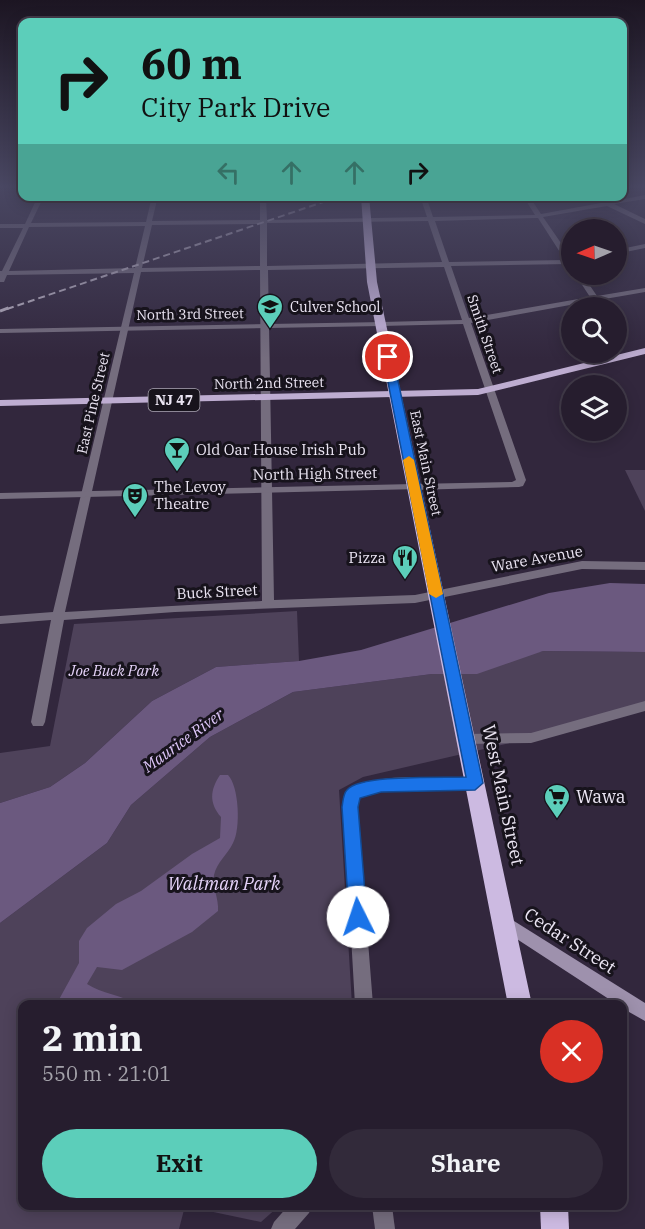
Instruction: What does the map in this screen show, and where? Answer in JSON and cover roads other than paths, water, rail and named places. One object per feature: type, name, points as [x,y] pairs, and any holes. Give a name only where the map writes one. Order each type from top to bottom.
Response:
[{"type":"highway","name":"East Main Street","points":[[369,244],[370,266],[381,324],[436,594]]},
{"type":"highway","name":"West Main Street","points":[[436,594],[519,1000]]},
{"type":"highway","points":[[554,1210],[555,1229]]},
{"type":"main road","name":"NJ 47","points":[[396,395],[458,394],[490,390],[645,351]]},
{"type":"main road","name":"North 2nd Street","points":[[0,403],[396,395]]},
{"type":"main road","name":"Cedar Street","points":[[503,921],[625,1000]]},
{"type":"main road","name":"Cedar Street","points":[[627,1001],[645,1013]]},
{"type":"street","points":[[17,244],[1,276],[264,268],[561,263]]},
{"type":"street","name":"East Pine Street","points":[[38,722],[58,617],[144,244]]},
{"type":"street","points":[[263,244],[268,604]]},
{"type":"street","name":"Smith Street","points":[[440,244],[521,480]]},
{"type":"street","points":[[627,250],[645,246]]},
{"type":"street","name":"North 3rd Street","points":[[614,297],[645,290]]},
{"type":"street","name":"North 3rd Street","points":[[0,331],[466,321],[561,306]]},
{"type":"street","name":"North High Street","points":[[0,496],[512,485],[519,484],[521,480]]},
{"type":"street","name":"Ware Avenue","points":[[436,594],[582,565],[645,566]]},
{"type":"street","name":"Buck Street","points":[[0,620],[268,604],[404,600],[436,594]]},
{"type":"street","points":[[466,739],[531,738],[645,706]]},
{"type":"street","points":[[364,1000],[350,798],[358,790],[381,785],[475,783]]},
{"type":"street","points":[[281,1229],[298,1210]]},
{"type":"street","points":[[383,1210],[385,1229]]},
{"type":"water","name":"Maurice River","points":[[610,583],[645,584],[645,652],[543,651],[477,674],[432,674],[293,692],[210,737],[131,805],[107,843],[0,923],[0,803],[50,787],[85,763],[152,701],[216,667],[299,661],[361,650],[549,593]]},
{"type":"water","points":[[220,775],[228,775],[235,788],[238,818],[236,837],[214,875],[218,911],[192,932],[122,970],[97,967],[87,984],[128,1000],[59,1000],[79,963],[79,941],[87,928],[116,904],[141,891],[192,854],[220,838],[221,817],[214,807],[212,796]]},
{"type":"railway","points":[[7,309],[198,244]]},
{"type":"railway","points":[[0,311],[11,307]]},
{"type":"place","name":"Culver School","points":[[270,330]]},
{"type":"place","name":"Old Oar House Irish Pub","points":[[177,473]]},
{"type":"place","name":"The Levoy Theatre","points":[[135,519]]},
{"type":"place","name":"Pizza","points":[[405,581]]},
{"type":"place","name":"Wawa","points":[[557,820]]},
{"type":"park label","name":"Joe Buck Park","points":[[114,671]]},
{"type":"park label","name":"Waltman Park","points":[[224,884]]}]
